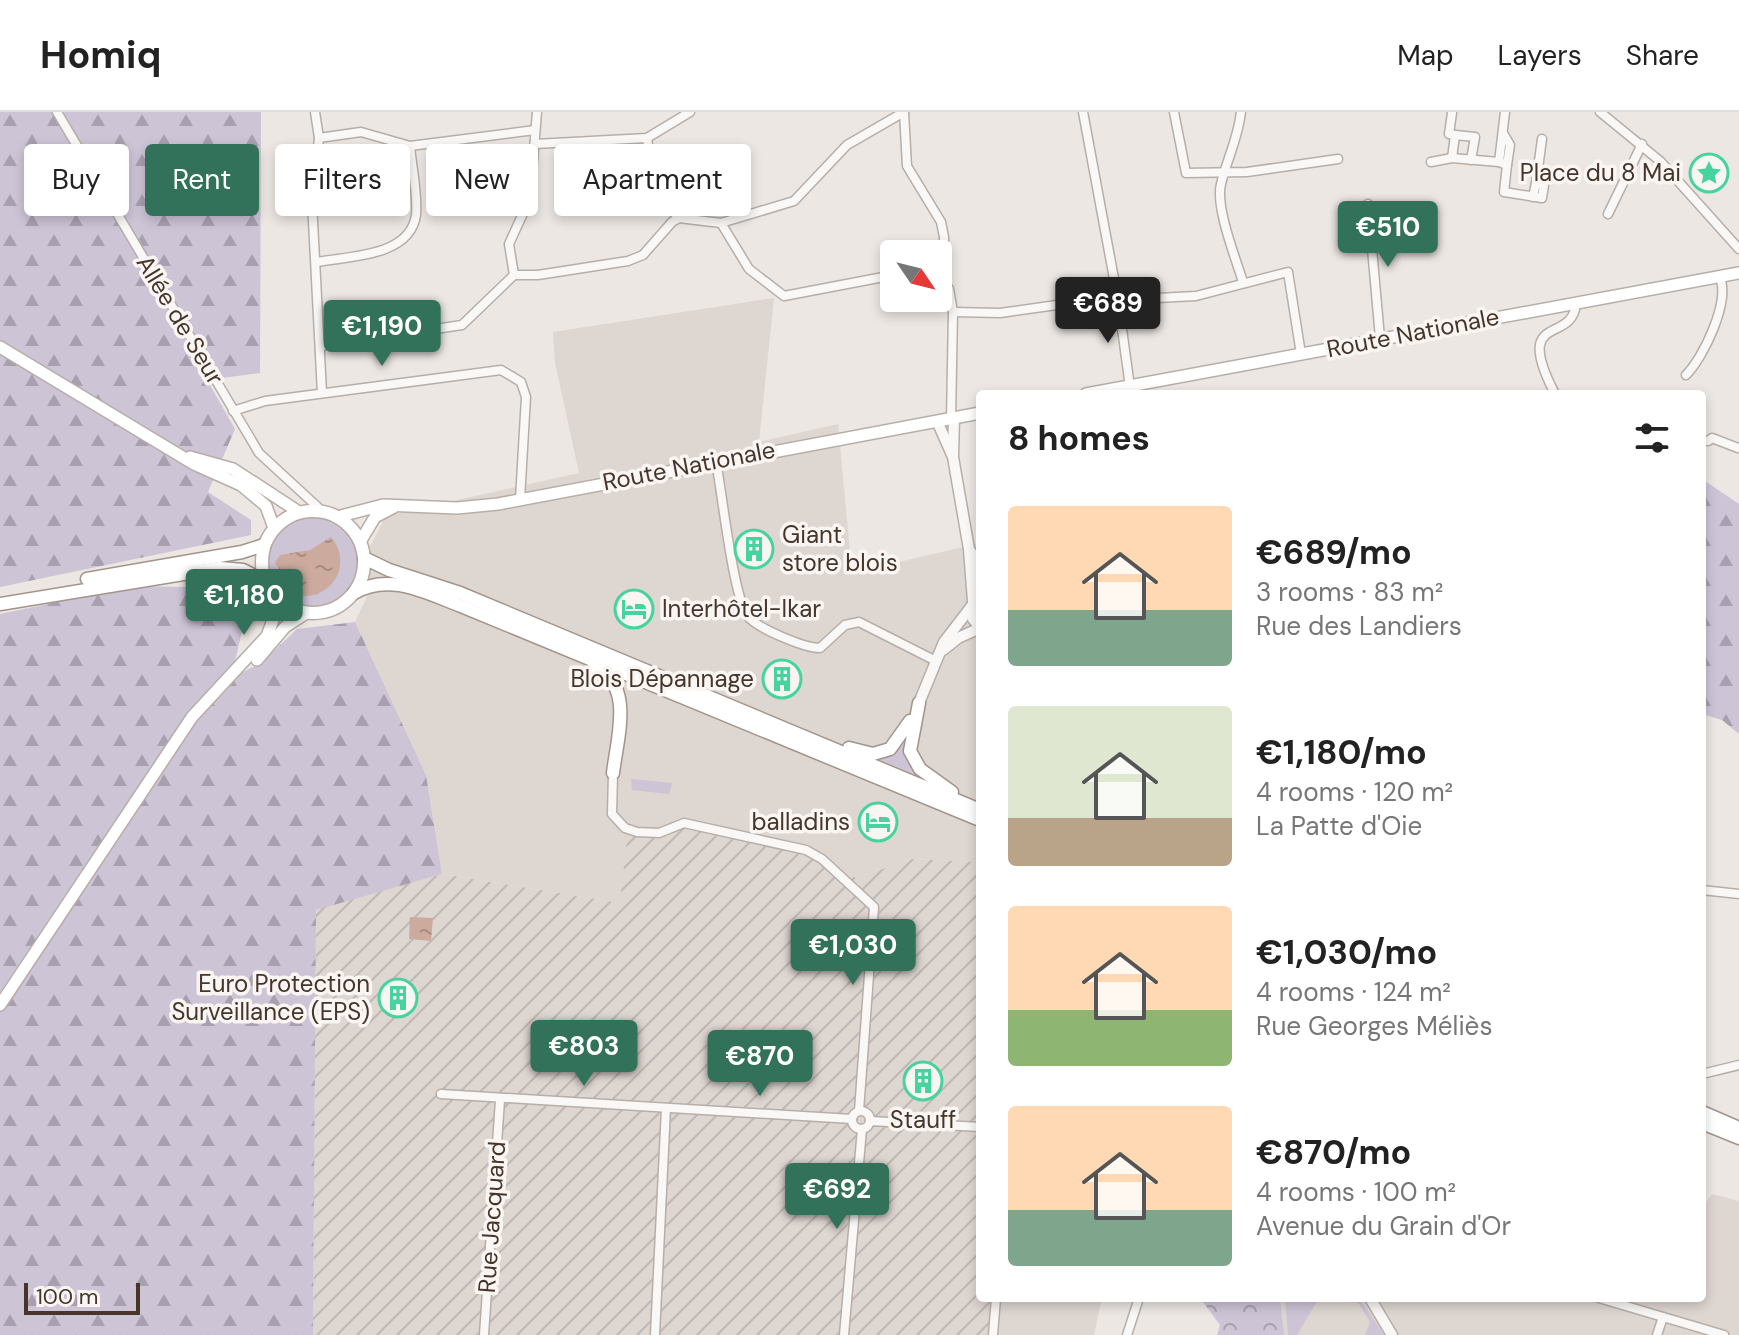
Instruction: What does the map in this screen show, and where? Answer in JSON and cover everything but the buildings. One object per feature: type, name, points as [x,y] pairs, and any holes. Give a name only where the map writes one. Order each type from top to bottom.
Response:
[{"type":"main road","name":"Route Nationale","points":[[1131,390],[1380,338],[1739,273]]},
{"type":"main road","points":[[0,347],[194,464],[230,477],[255,494],[270,513],[274,528]]},
{"type":"main road","name":"Route Nationale","points":[[337,517],[383,505],[457,508],[520,499],[976,414]]},
{"type":"main road","points":[[181,455],[233,469],[299,512]]},
{"type":"main road","points":[[360,542],[375,517],[398,506]]},
{"type":"main road","points":[[305,614],[294,611],[274,596],[264,581],[261,569],[264,545],[274,528],[299,512],[322,511],[337,517],[360,542],[364,558],[363,573],[354,593]]},
{"type":"main road","points":[[0,595],[224,556],[264,545]]},
{"type":"main road","points":[[364,558],[389,570],[460,593],[976,806]]},
{"type":"main road","points":[[0,604],[205,569],[243,570],[264,581]]},
{"type":"main road","points":[[230,679],[251,666],[285,627],[305,614],[336,608],[354,593],[378,583],[404,585],[561,646],[976,820]]},
{"type":"main road","points":[[0,1005],[192,717],[267,636],[273,620],[274,596]]},
{"type":"main road","points":[[561,646],[572,657],[601,670],[618,689],[620,703],[613,773]]},
{"type":"main road","points":[[814,741],[873,754],[883,752],[896,744],[919,703]]},
{"type":"main road","points":[[919,703],[909,742],[913,760],[944,788],[976,806]]},
{"type":"main road","points":[[1706,1114],[1739,1128]]},
{"type":"main road","points":[[1706,1125],[1739,1138]]},
{"type":"street","name":"Allée de Seur","points":[[57,112],[259,453],[322,511]]},
{"type":"street","points":[[315,112],[319,138],[312,202],[322,393]]},
{"type":"street","points":[[537,112],[535,144],[647,138],[690,112]]},
{"type":"street","points":[[321,346],[462,325],[514,275],[538,275],[628,261],[643,255],[679,218],[721,223],[794,201],[847,145],[887,116],[904,112],[907,166],[941,222],[944,240]]},
{"type":"street","points":[[1083,112],[1118,300],[1131,390]]},
{"type":"street","points":[[1174,112],[1186,173],[1247,172],[1338,159]]},
{"type":"street","points":[[1241,112],[1239,134],[1220,187],[1229,239],[1243,282]]},
{"type":"street","points":[[1505,112],[1504,192],[1542,198],[1544,185],[1536,183],[1542,139]]},
{"type":"street","points":[[1600,112],[1642,144],[1739,249]]},
{"type":"street","points":[[1452,113],[1449,134],[1475,137],[1471,160]]},
{"type":"street","points":[[317,262],[385,250],[402,241],[416,216],[410,146],[535,130]]},
{"type":"street","points":[[319,138],[361,132],[403,144]]},
{"type":"street","points":[[1452,158],[1455,135]]},
{"type":"street","points":[[647,138],[655,194],[679,218]]},
{"type":"street","points":[[1608,214],[1642,144]]},
{"type":"street","points":[[1431,162],[1452,158],[1503,163]]},
{"type":"street","points":[[1368,204],[1380,338]]},
{"type":"street","points":[[514,275],[509,244],[522,216]]},
{"type":"street","points":[[721,223],[749,269],[784,296],[880,278]]},
{"type":"street","points":[[953,312],[1000,313],[1118,300],[1196,296],[1288,272],[1301,354]]},
{"type":"street","points":[[1686,375],[1696,366],[1724,300],[1720,278]]},
{"type":"street","points":[[1553,390],[1539,364],[1537,350],[1545,334],[1570,319],[1576,304]]},
{"type":"street","points":[[952,306],[953,457],[969,549],[975,600],[973,619],[976,622]]},
{"type":"street","points":[[233,411],[265,401],[501,370],[515,376],[526,397],[520,499]]},
{"type":"street","points":[[937,421],[953,457]]},
{"type":"street","points":[[1708,441],[1712,438],[1739,447]]},
{"type":"street","points":[[716,461],[741,599],[752,621],[808,648],[820,648],[845,625],[859,622],[938,658]]},
{"type":"street","points":[[969,549],[976,564]]},
{"type":"street","points":[[919,703],[938,658],[975,600]]},
{"type":"street","points":[[938,658],[958,638],[976,629]]},
{"type":"street","points":[[613,773],[612,814],[625,828],[659,833],[684,823],[806,850],[822,859],[874,907],[859,1111],[852,1119],[853,1126],[862,1129]]},
{"type":"street","points":[[1706,890],[1739,894]]},
{"type":"street","points":[[1706,1073],[1739,1065]]},
{"type":"street","points":[[441,1094],[500,1100],[852,1119]]},
{"type":"street","name":"Rue Jacquard","points":[[484,1335],[500,1100]]},
{"type":"street","points":[[655,1335],[666,1108]]},
{"type":"street","points":[[859,1111],[865,1112],[870,1121]]},
{"type":"street","points":[[844,1335],[862,1129],[870,1121],[976,1127]]},
{"type":"street","points":[[993,1335],[996,1302]]},
{"type":"street","points":[[1127,1335],[1138,1302]]},
{"type":"street","points":[[1372,1302],[1392,1335]]},
{"type":"street","points":[[1612,1302],[1724,1335]]},
{"type":"street","points":[[1657,1335],[1663,1317]]},
{"type":"shaded area","points":[[774,298],[759,442],[838,424],[852,573],[976,544],[976,862],[912,859],[856,878],[806,850],[620,903],[442,874],[426,775],[355,622],[370,590],[370,546],[386,516],[579,473],[555,363],[553,332]]},
{"type":"shaded area","points":[[684,823],[806,850],[856,878],[912,859],[976,862],[976,1302],[996,1302],[993,1335],[313,1335],[316,909],[442,874],[620,903],[628,829],[659,833]]},
{"type":"shaded area","points":[[1712,1194],[1739,1201],[1739,1335],[1267,1335],[1274,1302],[1706,1302],[1706,1202]]},
{"type":"shaded area","points":[[996,1302],[1101,1302],[1094,1335],[993,1335]]},
{"type":"green space","points":[[0,112],[261,112],[260,373],[207,380],[235,429],[208,492],[251,520],[251,535],[0,587]]},
{"type":"green space","points":[[1706,482],[1739,504],[1739,734],[1722,720],[1706,715]]},
{"type":"green space","points":[[312,516],[329,520],[344,530],[354,545],[358,562],[354,579],[344,594],[329,604],[312,608],[295,604],[280,594],[270,579],[266,562],[270,545],[280,530],[295,520]]},
{"type":"green space","points":[[134,586],[236,588],[245,619],[231,678],[261,663],[297,629],[355,622],[426,775],[442,874],[316,910],[313,1335],[0,1335],[0,614]]},
{"type":"green space","points":[[904,743],[926,779],[873,757],[892,752]]},
{"type":"green space","points":[[631,779],[672,783],[669,794],[632,790]]},
{"type":"green space","points":[[1203,1302],[1280,1302],[1284,1335],[1217,1335],[1220,1325]]},
{"type":"green space","points":[[1285,1302],[1317,1302],[1297,1335],[1288,1335]]},
{"type":"green space","points":[[1355,1302],[1362,1302],[1384,1335],[1365,1335],[1370,1322]]},
{"type":"water","points":[[331,537],[339,552],[337,576],[319,593],[299,597],[275,563],[280,555],[310,550]]},
{"type":"water","points":[[410,917],[433,918],[431,941],[409,939]]},
{"type":"place","name":"Place du 8 Mai","points":[[1709,173]]},
{"type":"place","name":"Giant store blois","points":[[754,549]]},
{"type":"place","name":"Interhôtel-Ikar","points":[[634,609]]},
{"type":"place","name":"Blois Dépannage","points":[[782,679]]},
{"type":"place","name":"balladins","points":[[878,822]]},
{"type":"place","name":"Euro Protection Surveillance (EPS)","points":[[398,998]]},
{"type":"place","name":"Stauff","points":[[923,1081]]}]
